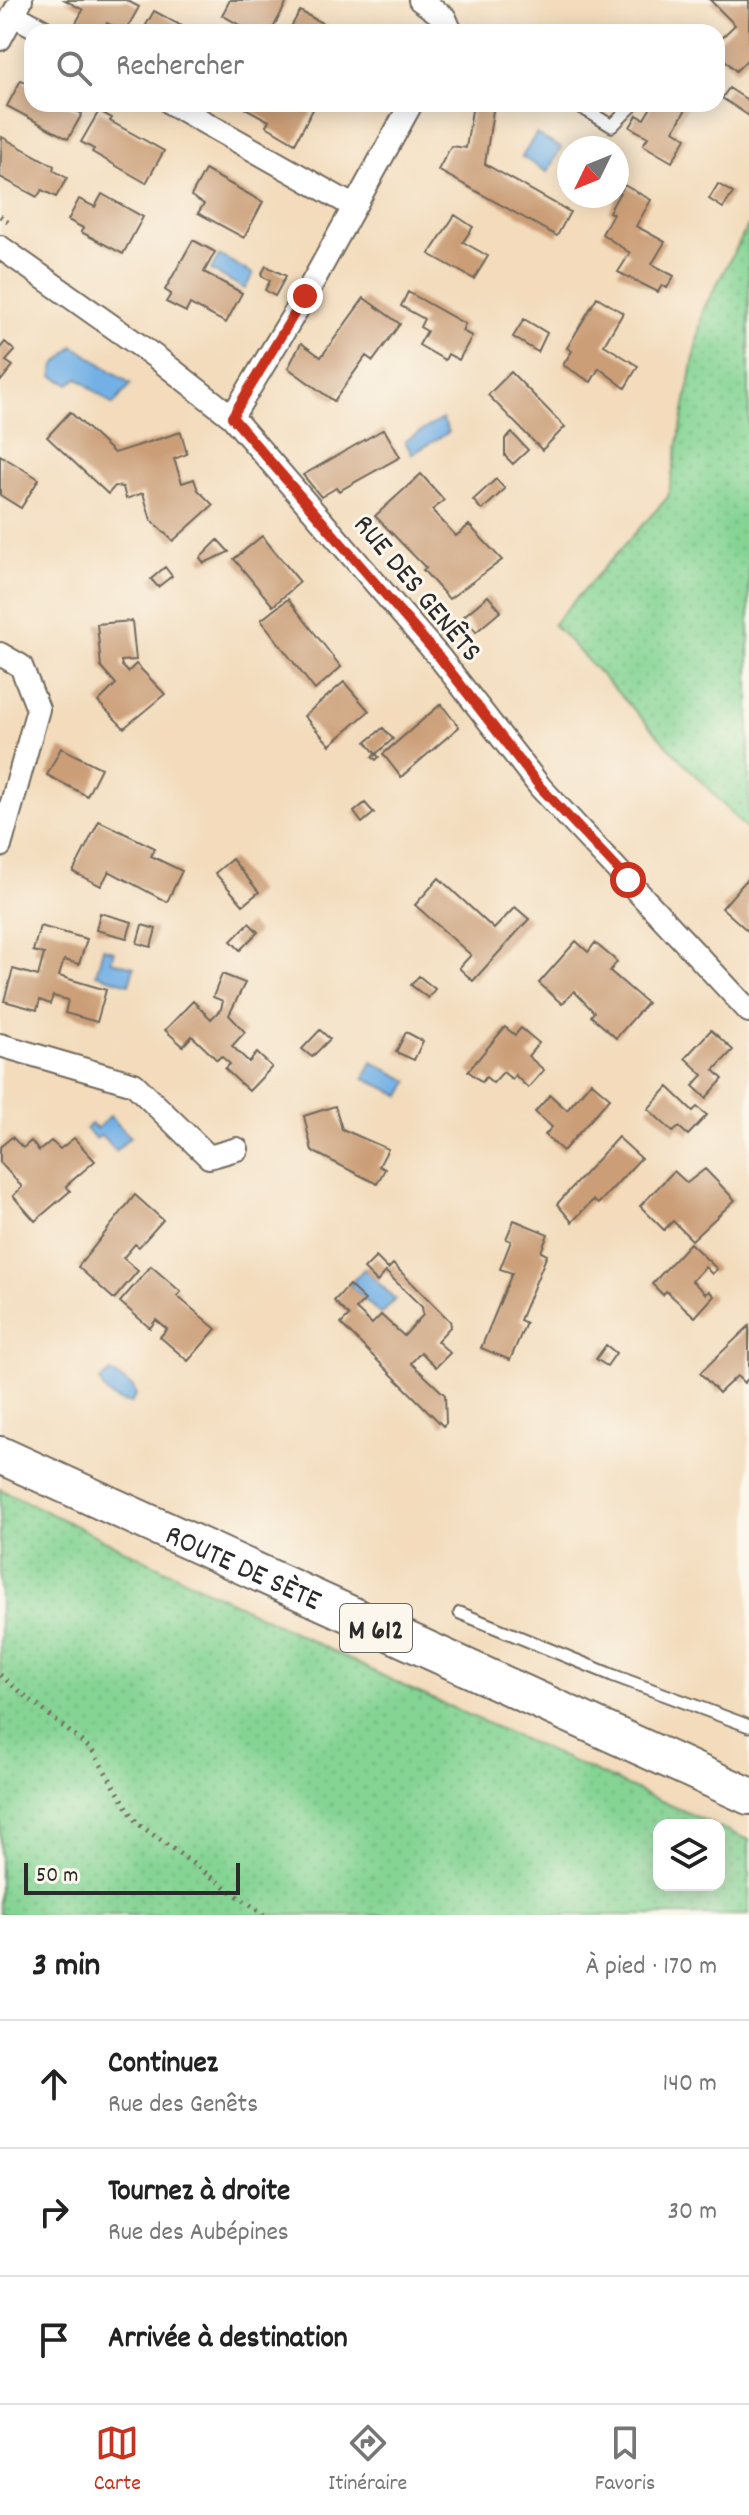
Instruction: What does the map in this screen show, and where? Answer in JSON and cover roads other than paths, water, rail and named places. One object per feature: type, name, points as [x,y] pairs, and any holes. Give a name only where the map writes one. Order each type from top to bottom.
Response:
[{"type":"main road","name":"ROUTE DE SÈTE","points":[[0,1455],[749,1796]]},
{"type":"street","points":[[420,0],[445,18],[448,24]]},
{"type":"street","points":[[0,39],[18,7],[36,24]]},
{"type":"street","points":[[186,112],[353,206]]},
{"type":"street","points":[[232,417],[305,296],[406,112]]},
{"type":"street","name":"RUE DES GENÊTS","points":[[0,247],[157,358],[232,417],[420,634],[541,788],[749,1011]]},
{"type":"street","points":[[0,654],[21,666],[38,709],[0,846]]},
{"type":"street","points":[[0,1045],[134,1084],[209,1157],[237,1149]]},
{"type":"lane","points":[[589,112],[612,126],[626,112]]},
{"type":"lane","points":[[460,1613],[749,1726]]},
{"type":"water","points":[[536,134],[557,146],[557,155],[547,172],[522,157]]},
{"type":"water","points":[[219,255],[253,274],[245,289],[211,270]]},
{"type":"water","points":[[74,346],[131,384],[113,405],[78,378],[69,384],[52,376],[55,365]]},
{"type":"water","points":[[442,419],[449,432],[412,454],[405,441]]},
{"type":"water","points":[[103,948],[114,951],[111,961],[134,967],[129,984],[96,974]]},
{"type":"water","points":[[372,1062],[409,1081],[401,1096],[364,1078]]},
{"type":"water","points":[[110,1116],[130,1137],[116,1151],[101,1135],[96,1139],[86,1129],[91,1124],[97,1129]]},
{"type":"water","points":[[364,1269],[395,1299],[381,1315],[349,1285]]},
{"type":"water","points":[[111,1372],[133,1387],[136,1395],[131,1403],[116,1399],[105,1390],[100,1381]]}]
